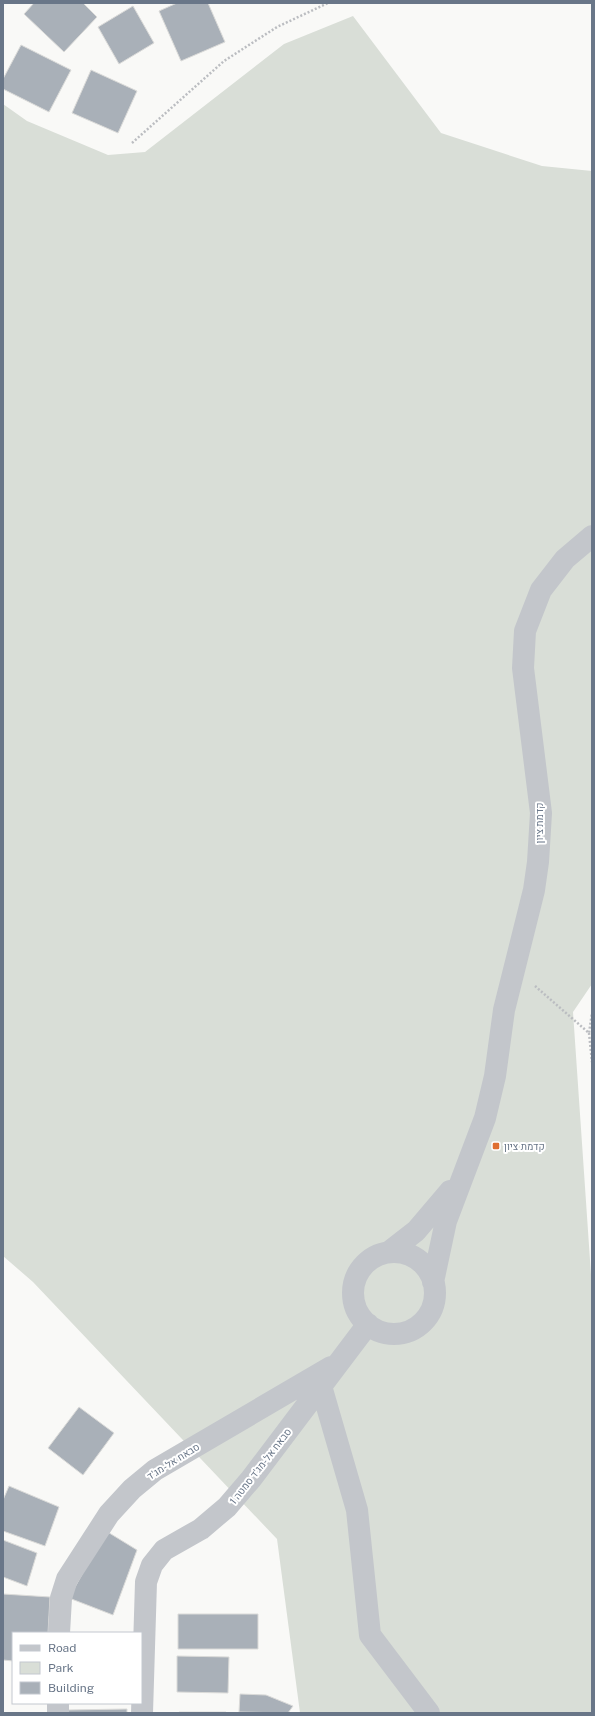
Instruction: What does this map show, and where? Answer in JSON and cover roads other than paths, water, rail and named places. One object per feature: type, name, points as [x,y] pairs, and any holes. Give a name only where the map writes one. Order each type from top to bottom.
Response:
[{"type":"street","name":"קדמת ציון","points":[[433,1282],[446,1221],[463,1172],[485,1118],[495,1076],[504,1010],[513,969],[534,890],[538,862],[541,813],[523,668],[525,631],[541,590],[565,559],[592,536]]},
{"type":"street","name":"קדמת ציון","points":[[390,1252],[410,1236],[443,1202],[463,1172]]},
{"type":"street","points":[[390,1252],[400,1252],[418,1260],[425,1266],[433,1282],[435,1291],[432,1309],[421,1324],[405,1332],[387,1333],[368,1324],[361,1316],[354,1302],[353,1286],[356,1276],[370,1260],[390,1252]]},
{"type":"street","points":[[339,1362],[368,1324]]},
{"type":"street","name":"סבאח אל-מג'ד סמטה 1","points":[[142,1713],[146,1582],[152,1565],[164,1550],[201,1529],[227,1507],[251,1479],[339,1362]]},
{"type":"street","name":"סבאח אל-מג'ד","points":[[59,1632],[61,1598],[67,1579],[109,1514],[132,1489],[155,1470],[339,1362]]},
{"type":"street","points":[[321,1386],[358,1510],[370,1636],[429,1713]]},
{"type":"place","name":"קדמת ציון","points":[[496,1146]]}]
